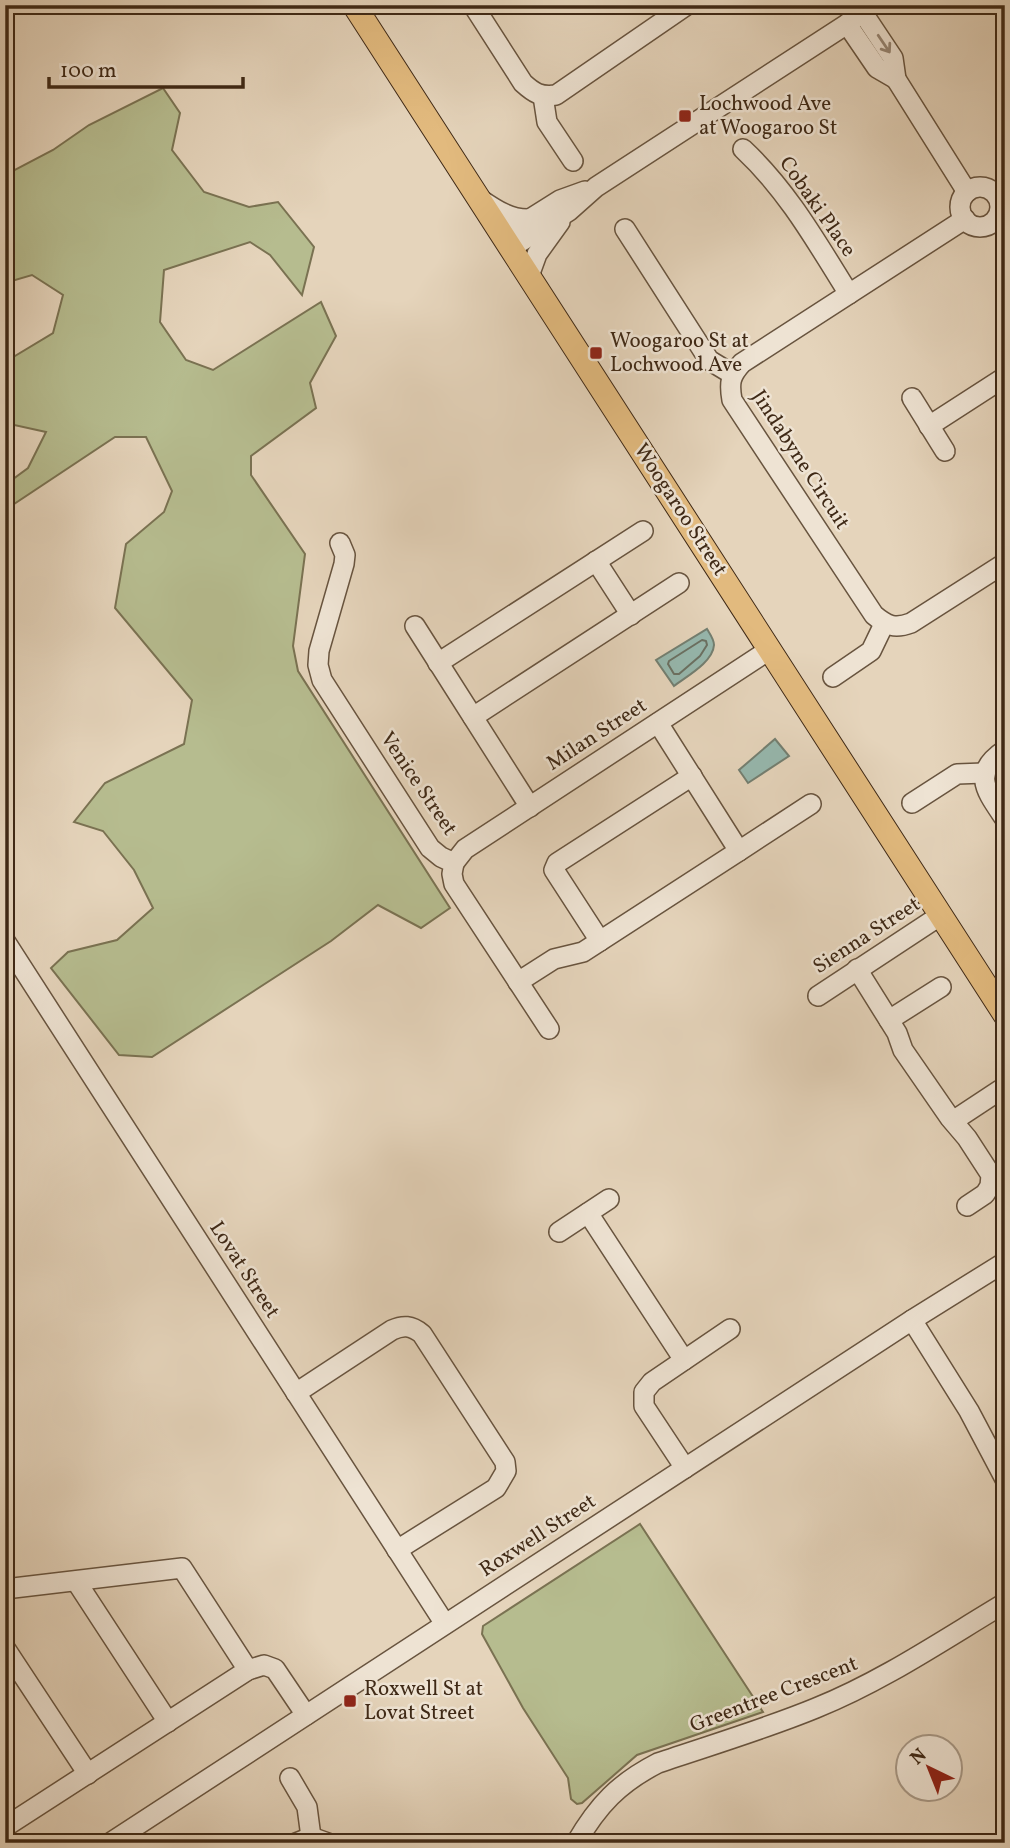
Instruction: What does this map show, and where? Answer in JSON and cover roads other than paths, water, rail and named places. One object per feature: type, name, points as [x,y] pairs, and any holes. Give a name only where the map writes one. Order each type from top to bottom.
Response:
[{"type":"main road","name":"Woogaroo Street","points":[[354,5],[1005,1015]]},
{"type":"street","points":[[473,5],[523,83],[533,93],[543,96],[556,95],[687,5]]},
{"type":"street","points":[[529,276],[537,254],[569,211],[596,187],[860,14],[893,58],[896,79],[967,192]]},
{"type":"street","points":[[543,96],[547,122],[573,161]]},
{"type":"street","name":"Cobaki Place","points":[[743,149],[768,172],[791,202],[849,294]]},
{"type":"street","points":[[507,242],[530,219],[559,200],[596,187]]},
{"type":"street","points":[[982,187],[1000,191],[999,227],[978,227],[965,219],[960,205],[967,192],[982,187]]},
{"type":"street","points":[[479,199],[506,214],[530,219]]},
{"type":"street","points":[[507,242],[569,211]]},
{"type":"street","name":"Jindabyne Circuit","points":[[884,624],[874,615],[732,400],[729,386],[732,374],[743,363],[965,219]]},
{"type":"street","points":[[625,229],[709,360],[732,374]]},
{"type":"street","points":[[929,426],[1005,377]]},
{"type":"street","points":[[912,398],[945,450]]},
{"type":"street","points":[[438,663],[643,531]]},
{"type":"street","name":"Venice Street","points":[[340,542],[345,555],[344,564],[319,651],[318,665],[322,680],[430,848],[454,863],[454,884],[549,1029]]},
{"type":"street","points":[[596,561],[631,615]]},
{"type":"street","points":[[833,677],[871,651],[884,624],[898,628],[911,623],[1005,563]]},
{"type":"street","points":[[473,717],[679,583]]},
{"type":"street","points":[[415,626],[530,807]]},
{"type":"street","name":"Milan Street","points":[[454,863],[465,849],[769,650]]},
{"type":"street","points":[[658,723],[739,851]]},
{"type":"street","points":[[1005,750],[993,758],[984,773],[985,789],[1005,819]]},
{"type":"street","points":[[912,803],[957,774],[984,773]]},
{"type":"street","points":[[600,941],[554,870],[557,863],[692,776]]},
{"type":"street","points":[[518,982],[554,959],[583,952],[811,804]]},
{"type":"street","name":"Sienna Street","points":[[818,996],[941,915]]},
{"type":"street","name":"Lovat Street","points":[[5,941],[446,1624]]},
{"type":"street","points":[[858,970],[889,1020],[902,1049],[953,1121],[995,1162],[990,1186],[985,1194],[967,1206]]},
{"type":"street","points":[[889,1020],[941,987]]},
{"type":"street","points":[[953,1121],[1000,1090]]},
{"type":"street","points":[[559,1232],[609,1199]]},
{"type":"street","points":[[588,1213],[684,1360]]},
{"type":"street","name":"Roxwell Street","points":[[110,1843],[136,1836],[306,1715],[1000,1262]]},
{"type":"street","points":[[912,1320],[969,1411],[1005,1479]]},
{"type":"street","points":[[296,1393],[400,1326],[415,1328],[422,1334],[505,1462],[506,1471],[496,1488],[397,1550]]},
{"type":"street","points":[[685,1468],[644,1406],[646,1388],[730,1329]]},
{"type":"street","points":[[5,1589],[182,1568],[248,1670]]},
{"type":"street","points":[[76,1581],[168,1721]]},
{"type":"street","name":"Greentree Crescent","points":[[576,1843],[592,1816],[612,1793],[635,1775],[658,1763],[816,1708],[851,1692],[878,1679],[1005,1603]]},
{"type":"street","points":[[5,1648],[88,1774]]},
{"type":"street","points":[[6,1826],[248,1670],[264,1665],[275,1669],[306,1715]]},
{"type":"street","points":[[290,1778],[307,1807],[312,1841]]},
{"type":"water","points":[[707,629],[713,639],[713,651],[698,668],[674,686],[656,660]]},
{"type":"water","points":[[775,739],[789,756],[748,783],[739,770]]},
{"type":"place","name":"Lochwood Ave at Woogaroo St","points":[[685,116]]},
{"type":"place","name":"Woogaroo St at Lochwood Ave","points":[[596,353]]},
{"type":"place","name":"Roxwell St at Lovat Street","points":[[350,1701]]}]
